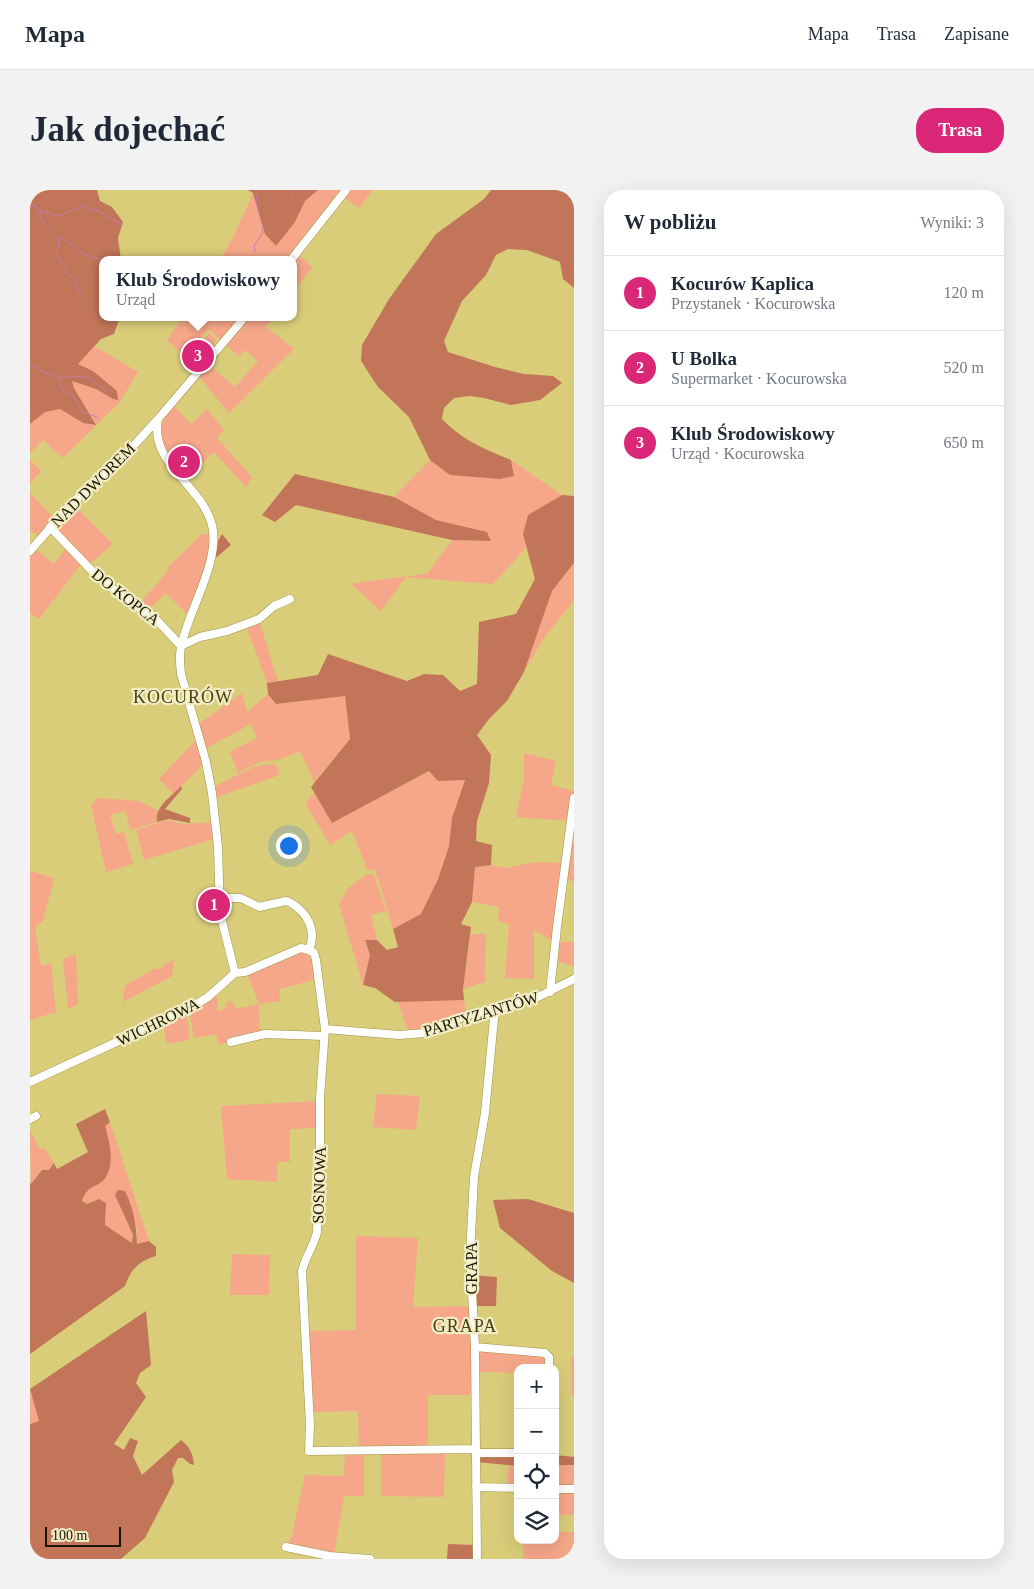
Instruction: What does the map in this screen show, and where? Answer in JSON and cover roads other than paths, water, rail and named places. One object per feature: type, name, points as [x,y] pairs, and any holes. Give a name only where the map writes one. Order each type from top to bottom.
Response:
[{"type":"street","points":[[294,256],[346,190]]},
{"type":"street","name":"NAD DWOREM","points":[[30,551],[72,503],[126,454],[158,420],[242,321]]},
{"type":"street","points":[[158,420],[157,440],[163,454],[205,507],[214,535],[208,567],[181,646],[181,674],[206,762],[212,793],[218,847],[220,913],[235,973]]},
{"type":"street","name":"DO KOPCA","points":[[50,527],[93,572],[126,600],[152,615],[181,646]]},
{"type":"street","points":[[181,646],[200,637],[228,632],[259,619],[274,606],[290,599]]},
{"type":"street","points":[[550,992],[556,927],[574,798]]},
{"type":"street","points":[[219,898],[240,898],[258,907],[286,901],[291,902],[310,924],[312,938],[309,950]]},
{"type":"street","name":"WICHROWA","points":[[30,1082],[190,1008],[208,997],[235,973],[245,972],[301,948],[309,950]]},
{"type":"street","name":"SOSNOWA","points":[[309,950],[315,956],[325,1033],[320,1098],[317,1232],[315,1241],[304,1260],[302,1271],[310,1425],[309,1451],[476,1451]]},
{"type":"street","name":"PARTYZANTÓW","points":[[231,1042],[265,1034],[399,1035],[427,1033],[467,1015],[536,998],[574,979]]},
{"type":"street","name":"GRAPA","points":[[477,1559],[475,1347],[470,1255],[474,1176],[485,1113],[496,1008]]},
{"type":"street","points":[[475,1347],[545,1353],[549,1357],[549,1364]]},
{"type":"street","points":[[476,1451],[514,1453]]},
{"type":"street","points":[[476,1487],[514,1488]]},
{"type":"street","points":[[559,1489],[574,1489]]},
{"type":"street","points":[[286,1547],[329,1556],[370,1559]]},
{"type":"waterway","points":[[255,251],[254,246],[262,234],[263,227],[256,202],[258,190]]},
{"type":"waterway","points":[[290,190],[292,197]]},
{"type":"waterway","points":[[30,204],[40,210],[44,223],[59,241],[57,255],[67,273],[74,279],[82,297]]},
{"type":"waterway","points":[[41,211],[59,216],[83,206],[91,210],[97,210],[122,225]]},
{"type":"waterway","points":[[58,238],[63,238],[83,254],[99,258]]},
{"type":"waterway","points":[[30,364],[47,374],[52,373],[59,378],[75,376],[89,378],[110,394]]},
{"type":"waterway","points":[[59,379],[62,390],[73,396],[83,412],[97,417]]},
{"type":"place","name":"Klub Środowiskowy","points":[[198,356]]},
{"type":"place","name":"U Bolka","points":[[184,462]]},
{"type":"place","name":"Kocurów Kaplica","points":[[214,905]]},
{"type":"district","name":"KOCURÓW","points":[[183,697]]},
{"type":"district","name":"GRAPA","points":[[465,1326]]}]
